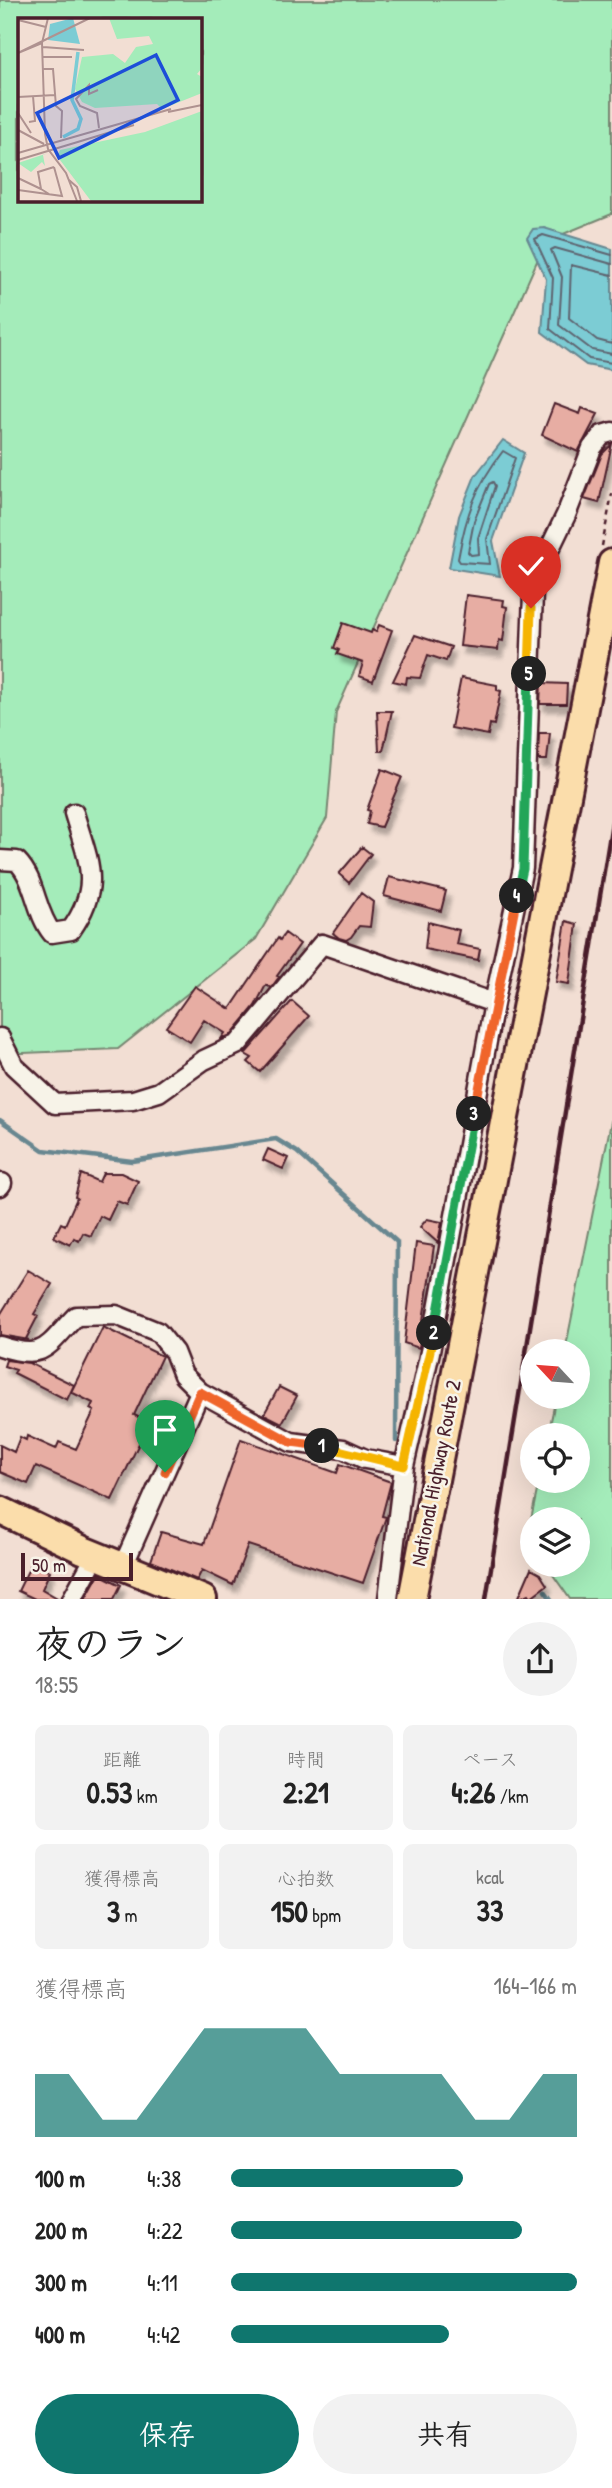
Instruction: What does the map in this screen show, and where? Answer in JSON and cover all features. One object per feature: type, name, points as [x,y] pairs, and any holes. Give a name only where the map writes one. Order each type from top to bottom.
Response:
[{"type":"highway","name":"National Highway Route 2","points":[[412,1599],[612,563]]},
{"type":"highway","points":[[0,1510],[96,1555],[203,1599]]},
{"type":"street","points":[[388,1599],[404,1466],[430,1352],[494,1003],[523,869],[533,593],[536,577],[566,515],[592,447],[602,435],[612,432]]},
{"type":"street","points":[[0,860],[18,861],[23,867],[34,900],[52,933],[71,930],[90,897],[91,887],[89,861],[74,813]]},
{"type":"street","points":[[0,1038],[13,1066],[55,1104],[133,1100],[159,1092],[204,1060],[238,1044],[322,944],[494,1003]]},
{"type":"street","points":[[0,1346],[26,1355],[43,1350],[76,1316],[116,1315],[158,1332],[174,1352],[183,1375],[200,1392],[291,1442],[343,1449],[365,1459],[404,1466]]},
{"type":"street","points":[[123,1566],[200,1392]]},
{"type":"street","points":[[72,1599],[96,1555]]},
{"type":"green space","points":[[0,0],[612,0],[612,214],[546,241],[336,712],[327,818],[256,939],[118,1049],[0,1054]]},
{"type":"green space","points":[[612,1117],[612,1599],[570,1599],[554,1577],[590,1577],[590,1507],[534,1507],[537,1493],[590,1493],[590,1423],[551,1423],[553,1409],[590,1409],[590,1339],[567,1339]]},
{"type":"water","points":[[544,228],[612,249],[612,370],[586,365],[542,332],[546,279],[527,238],[533,229]]},
{"type":"water","points":[[503,440],[524,453],[493,541],[500,576],[449,568],[459,516],[475,476]]},
{"type":"building","points":[[554,404],[580,414],[582,408],[598,414],[578,452],[542,435]]},
{"type":"building","points":[[612,444],[599,503],[584,499],[602,454]]},
{"type":"building","points":[[466,595],[504,600],[503,606],[507,607],[503,641],[499,640],[498,650],[460,646]]},
{"type":"building","points":[[343,623],[371,633],[372,630],[376,632],[379,625],[392,630],[373,681],[359,676],[363,663],[337,654],[339,650],[334,648]]},
{"type":"building","points":[[415,635],[451,647],[446,661],[428,655],[420,678],[407,677],[406,684],[393,681]]},
{"type":"building","points":[[461,678],[497,685],[497,690],[501,691],[494,725],[490,724],[488,735],[451,728]]},
{"type":"building","points":[[541,683],[567,684],[566,704],[540,704]]},
{"type":"building","points":[[377,711],[392,711],[383,751],[379,751]]},
{"type":"building","points":[[539,733],[550,733],[547,760],[538,760]]},
{"type":"building","points":[[382,769],[402,777],[381,827],[367,824],[370,811],[367,810]]},
{"type":"building","points":[[362,847],[371,854],[349,883],[339,874]]},
{"type":"building","points":[[389,877],[446,891],[441,911],[384,896]]},
{"type":"building","points":[[361,893],[373,902],[370,927],[359,926],[346,940],[339,938],[333,933]]},
{"type":"building","points":[[566,921],[577,924],[569,984],[556,982]]},
{"type":"building","points":[[428,922],[459,930],[456,944],[480,949],[478,960],[425,949]]},
{"type":"building","points":[[285,933],[300,944],[271,988],[266,985],[255,1006],[231,1035],[221,1039],[225,1033],[204,1020],[190,1042],[166,1027],[195,986],[230,1009],[278,938],[280,940]]},
{"type":"building","points":[[292,1001],[309,1016],[260,1072],[248,1062],[252,1058],[245,1054]]},
{"type":"building","points":[[268,1149],[288,1158],[283,1169],[263,1160]]},
{"type":"building","points":[[103,1173],[121,1173],[138,1181],[127,1205],[117,1201],[108,1220],[100,1216],[91,1236],[83,1233],[79,1241],[74,1238],[70,1245],[54,1237],[61,1223],[65,1225],[77,1198],[75,1197],[81,1174],[99,1182]]},
{"type":"building","points":[[427,1219],[442,1222],[438,1243],[420,1227]]},
{"type":"building","points":[[416,1243],[434,1246],[419,1348],[404,1343]]},
{"type":"building","points":[[28,1270],[52,1284],[34,1314],[38,1316],[26,1339],[29,1340],[0,1335],[0,1315]]},
{"type":"building","points":[[103,1327],[162,1356],[134,1415],[170,1432],[163,1447],[142,1437],[112,1500],[36,1466],[28,1484],[0,1472],[0,1445],[14,1452],[20,1437],[26,1440],[27,1436],[56,1449],[59,1442],[76,1449],[94,1411],[90,1409],[93,1403],[71,1392]]},
{"type":"building","points":[[6,1360],[29,1363],[74,1385],[67,1400],[14,1373],[16,1370],[4,1366]]},
{"type":"building","points":[[279,1387],[297,1396],[282,1423],[264,1414]]},
{"type":"building","points":[[241,1439],[337,1473],[340,1464],[391,1482],[382,1516],[386,1517],[363,1583],[248,1545],[233,1585],[202,1570],[197,1580],[151,1561],[161,1532],[204,1544]]},
{"type":"building","points":[[32,1562],[50,1571],[42,1589],[59,1599],[35,1599],[18,1591]]},
{"type":"building","points":[[99,1574],[121,1585],[114,1599],[85,1599]]},
{"type":"building","points":[[528,1577],[542,1577],[547,1585],[531,1597],[529,1594],[518,1599]]},
{"type":"waterway","points":[[0,1120],[43,1150],[132,1161],[276,1139],[297,1152],[397,1242],[396,1441]]},
{"type":"waterway","points":[[545,1591],[551,1599]]},
{"type":"railway","points":[[486,1599],[612,822]]},
{"type":"route","points":[[165,1472],[200,1392],[291,1442],[343,1449],[365,1459],[404,1466],[430,1352],[494,1003],[523,869],[531,608]]}]
